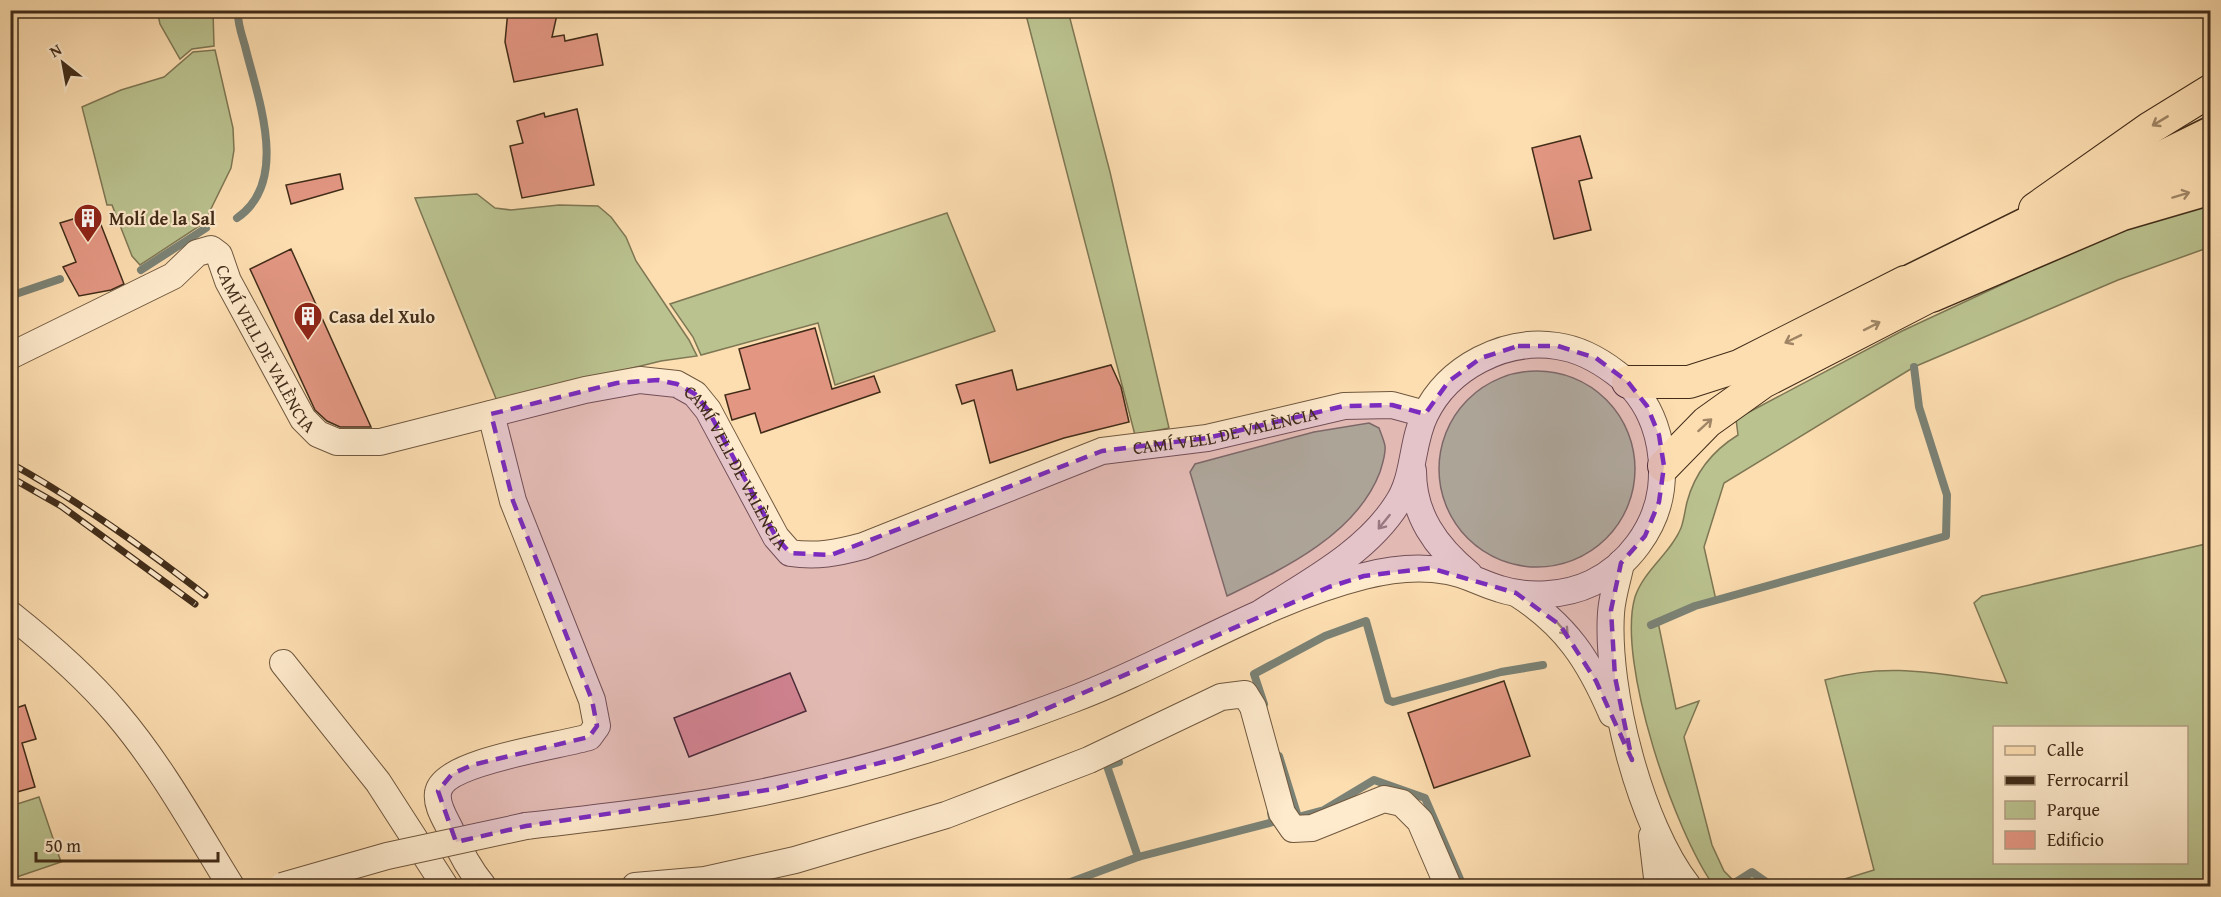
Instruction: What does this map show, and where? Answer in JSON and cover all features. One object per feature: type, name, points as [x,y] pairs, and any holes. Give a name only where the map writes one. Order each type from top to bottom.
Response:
[{"type":"highway","points":[[1883,295],[2211,134]]},
{"type":"highway","points":[[1932,295],[2121,214],[2211,188]]},
{"type":"main road","points":[[1628,382],[1689,382],[1739,366],[1883,295],[2034,210],[2150,128],[2211,91]]},
{"type":"main road","points":[[1664,466],[1707,422],[1763,382],[2211,153]]},
{"type":"street","name":"CAMÍ VELL DE VALÈNCIA","points":[[10,356],[173,276],[197,253],[211,249],[219,255],[228,280],[303,419],[318,434],[337,442],[380,442],[617,383],[658,380],[677,384],[695,394],[708,410],[776,537],[790,553],[808,556],[831,555],[863,546],[1102,451],[1207,438],[1344,406],[1392,405],[1425,414]]},
{"type":"street","points":[[1259,614],[1343,559],[1378,529],[1400,501],[1408,481],[1414,450],[1425,414],[1449,381],[1481,358],[1518,346],[1558,346],[1596,358],[1628,382],[1647,406],[1659,435],[1664,466],[1659,502],[1645,536],[1621,564],[1591,583],[1557,594],[1516,593],[1497,589],[1474,578],[1444,555],[1424,524],[1413,487],[1414,450]]},
{"type":"street","points":[[483,886],[466,866],[439,806],[438,791],[444,782],[452,774],[472,765],[588,737],[597,726],[592,700],[513,501],[491,414]]},
{"type":"street","points":[[1621,564],[1611,609],[1610,630],[1620,708],[1632,760],[1648,812],[1678,874],[1688,886]]},
{"type":"street","points":[[282,886],[387,856],[526,826],[714,801],[824,778],[966,738],[1078,698],[1139,672],[1259,614],[1364,576],[1400,569],[1430,568],[1474,578]]},
{"type":"street","points":[[1516,593],[1545,612],[1573,641],[1605,700],[1632,760]]},
{"type":"street","points":[[10,614],[49,646],[119,716],[160,772],[231,886]]},
{"type":"street","points":[[283,663],[378,782],[445,886]]},
{"type":"street","points":[[635,886],[705,880],[795,860],[946,815],[1089,760],[1221,697],[1245,694],[1253,708],[1282,813],[1293,829],[1312,828],[1384,799],[1402,803],[1420,821],[1448,886]]},
{"type":"street","points":[[1648,812],[1658,886]]},
{"type":"highlighted area","points":[[1518,346],[1558,346],[1596,358],[1628,382],[1647,406],[1659,435],[1664,466],[1659,502],[1645,536],[1621,563],[1611,610],[1615,677],[1632,760],[1596,681],[1560,625],[1516,593],[1430,568],[1364,576],[1329,587],[1025,718],[900,758],[774,789],[526,826],[456,842],[438,791],[452,774],[472,765],[589,737],[597,726],[592,700],[513,501],[491,414],[617,383],[658,380],[677,384],[695,394],[708,410],[776,537],[790,553],[831,555],[1102,451],[1207,438],[1344,406],[1392,405],[1425,414],[1449,381],[1481,358]]},
{"type":"green space","points":[[157,10],[213,11],[214,46],[192,49],[180,59],[160,24]]},
{"type":"green space","points":[[1025,11],[1068,11],[1110,172],[1169,428],[1135,435]]},
{"type":"green space","points":[[215,50],[233,128],[234,150],[231,168],[204,223],[140,265],[132,256],[112,205],[107,205],[82,107],[121,90],[164,77],[193,52]]},
{"type":"green space","points":[[477,194],[495,208],[511,210],[559,205],[598,206],[611,217],[626,237],[636,261],[689,340],[697,356],[661,361],[497,401],[415,198]]},
{"type":"green space","points":[[2210,200],[2210,247],[2118,280],[1914,367],[1724,483],[1704,547],[1716,600],[1658,622],[1676,709],[1699,701],[1684,737],[1712,845],[1724,871],[1733,880],[1752,872],[1772,886],[1714,886],[1683,827],[1653,746],[1641,703],[1631,626],[1635,597],[1639,587],[1677,537],[1690,491],[1700,472],[1720,448],[1738,435],[1736,419],[1902,331],[2134,223]]},
{"type":"green space","points":[[947,213],[995,331],[835,385],[818,323],[701,355],[693,337],[670,304]]},
{"type":"green space","points":[[1537,371],[1565,375],[1583,383],[1599,393],[1613,407],[1631,441],[1635,469],[1631,497],[1623,515],[1613,531],[1599,545],[1565,563],[1537,567],[1509,563],[1491,555],[1475,545],[1461,531],[1443,497],[1439,469],[1443,441],[1451,423],[1461,407],[1475,393],[1509,375]]},
{"type":"green space","points":[[1369,423],[1379,428],[1385,446],[1384,456],[1380,472],[1369,494],[1354,514],[1316,548],[1294,562],[1227,596],[1190,472],[1195,464],[1314,432]]},
{"type":"green space","points":[[2210,543],[2210,886],[1822,886],[1874,870],[1825,680],[1849,674],[1894,670],[2007,683],[1974,603],[1982,596]]},
{"type":"green space","points":[[39,797],[61,862],[11,879],[11,806]]},
{"type":"building","points":[[508,10],[558,10],[552,37],[564,35],[565,41],[597,34],[603,65],[514,82],[505,42]]},
{"type":"building","points":[[577,109],[594,185],[522,198],[510,146],[523,143],[517,121],[544,113],[545,117]]},
{"type":"building","points":[[1580,136],[1592,178],[1579,181],[1591,230],[1554,239],[1532,148]]},
{"type":"building","points":[[340,174],[343,189],[291,204],[286,185]]},
{"type":"building","name":"Molí de la Sal","points":[[96,212],[124,284],[111,290],[79,296],[63,267],[76,262],[60,223]]},
{"type":"building","name":"Casa del Xulo","points":[[291,249],[371,427],[340,427],[327,421],[315,410],[250,269]]},
{"type":"building","points":[[815,328],[832,389],[874,376],[880,392],[761,433],[755,413],[732,420],[725,395],[750,389],[739,349]]},
{"type":"building","points":[[1111,365],[1121,387],[1129,422],[1064,438],[990,463],[974,400],[962,404],[956,385],[1012,370],[1017,390]]},
{"type":"building","points":[[790,673],[806,711],[689,757],[674,718]]},
{"type":"building","points":[[1504,681],[1530,756],[1434,788],[1408,713]]},
{"type":"building","points":[[25,705],[36,739],[22,743],[35,787],[10,794],[10,710]]},
{"type":"waterway","points":[[237,218],[253,202],[263,183],[266,161],[266,137],[262,113],[240,29],[238,10]]},
{"type":"waterway","points":[[141,270],[206,228]]},
{"type":"waterway","points":[[10,296],[60,279]]},
{"type":"waterway","points":[[1651,625],[1695,606],[1946,536],[1947,495],[1919,407],[1914,367]]},
{"type":"waterway","points":[[1264,704],[1254,674],[1325,636],[1366,621],[1388,700],[1393,702],[1501,672],[1543,665]]},
{"type":"waterway","points":[[1279,756],[1298,817],[1324,810],[1374,780],[1425,798],[1463,886]]},
{"type":"waterway","points":[[1119,762],[1107,766],[1138,857]]},
{"type":"waterway","points":[[1060,886],[1138,857],[1273,822],[1271,813]]},
{"type":"waterway","points":[[1733,884],[1752,872],[1772,886]]},
{"type":"railway","points":[[10,463],[110,525],[205,595]]},
{"type":"railway","points":[[10,477],[61,506],[195,604]]},
{"type":"place","name":"Molí de la Sal","points":[[88,244]]},
{"type":"place","name":"Casa del Xulo","points":[[308,342]]}]
